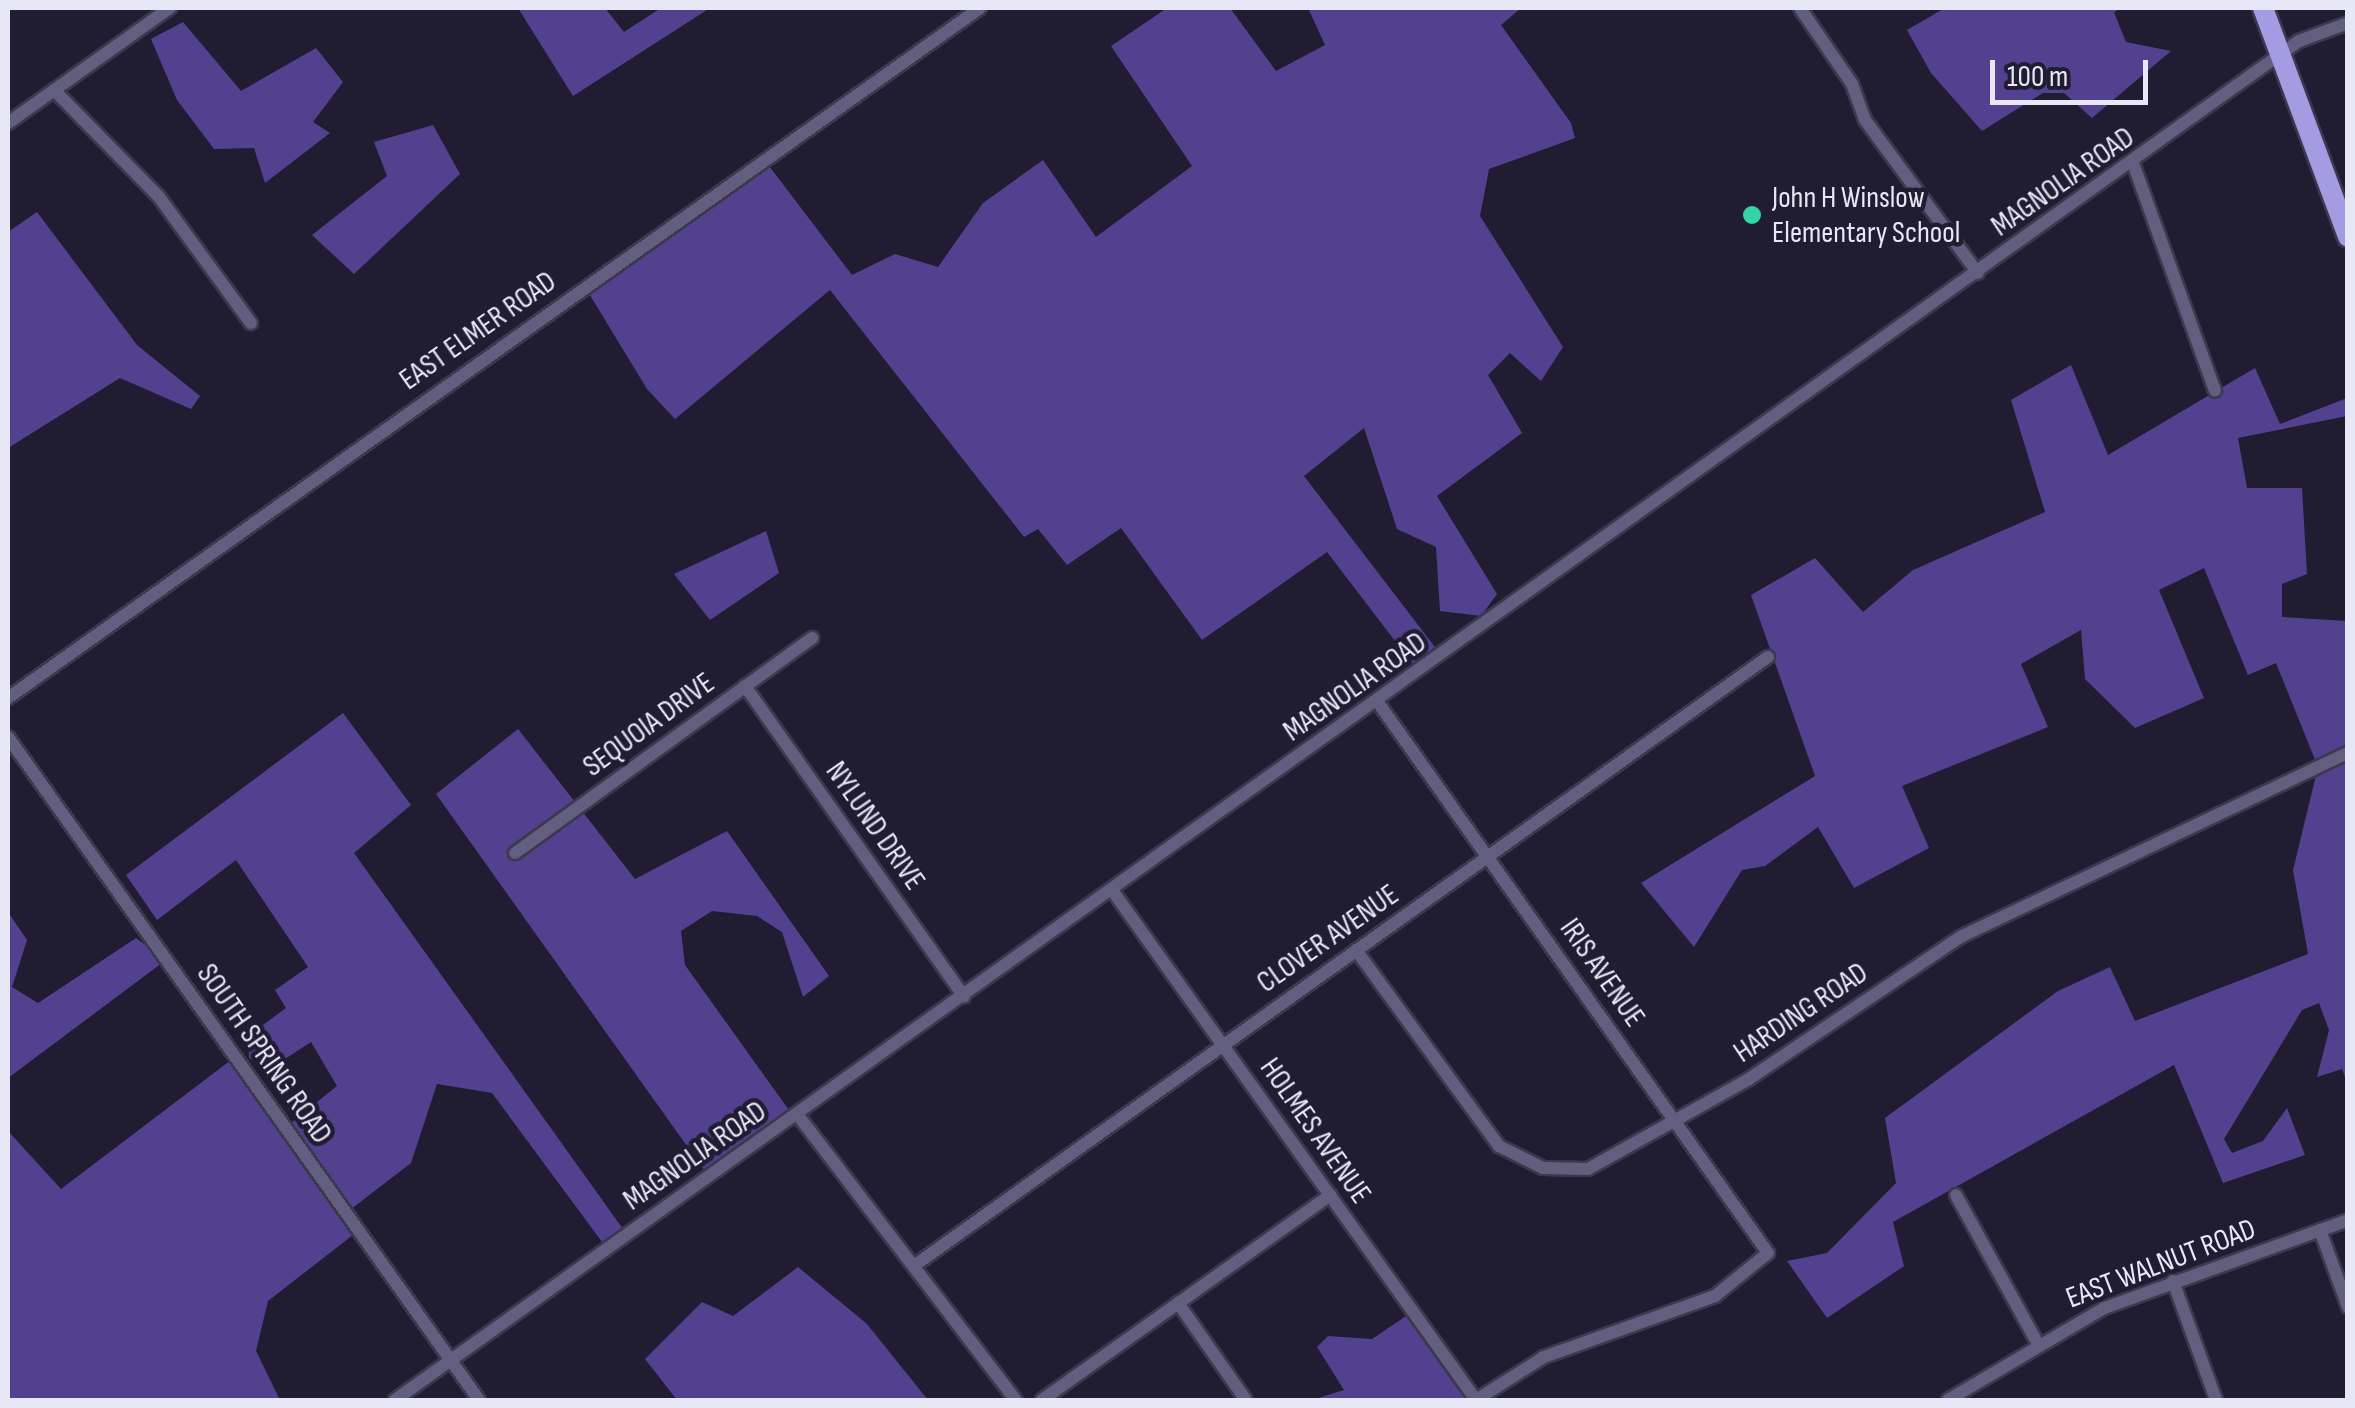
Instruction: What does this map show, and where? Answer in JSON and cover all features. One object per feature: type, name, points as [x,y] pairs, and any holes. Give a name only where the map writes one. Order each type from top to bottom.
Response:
[{"type":"main road","points":[[2264,8],[2348,237]]},
{"type":"street","points":[[8,123],[170,8]]},
{"type":"street","name":"EAST ELMER ROAD","points":[[8,698],[980,8]]},
{"type":"street","points":[[1800,8],[1852,84],[1869,127],[1978,273]]},
{"type":"street","name":"MAGNOLIA ROAD","points":[[395,1400],[2281,54],[2348,23]]},
{"type":"street","points":[[54,90],[159,197],[250,323]]},
{"type":"street","points":[[2133,163],[2215,391]]},
{"type":"street","name":"SEQUOIA DRIVE","points":[[515,853],[812,638]]},
{"type":"street","name":"CLOVER AVENUE","points":[[918,1263],[1768,657]]},
{"type":"street","name":"NYLUND DRIVE","points":[[745,686],[964,996]]},
{"type":"street","name":"IRIS AVENUE","points":[[1377,702],[1766,1248],[1766,1262],[1715,1296],[1544,1357],[1476,1400]]},
{"type":"street","name":"SOUTH SPRING ROAD","points":[[8,737],[479,1400]]},
{"type":"street","name":"HARDING ROAD","points":[[1356,950],[1508,1154],[1555,1170],[1588,1170],[1675,1120],[1960,937],[2348,753]]},
{"type":"street","name":"HOLMES AVENUE","points":[[1112,890],[1476,1400]]},
{"type":"street","points":[[797,1114],[918,1263],[1016,1400]]},
{"type":"street","points":[[1042,1400],[1330,1195]]},
{"type":"street","points":[[1956,1195],[2038,1344]]},
{"type":"street","name":"EAST WALNUT ROAD","points":[[1948,1400],[2038,1344],[2173,1281],[2348,1220]]},
{"type":"street","points":[[2320,1230],[2348,1307]]},
{"type":"street","points":[[2173,1281],[2216,1400]]},
{"type":"street","points":[[1178,1303],[1246,1400]]},
{"type":"shaded area","points":[[518,8],[605,8],[624,32],[661,8],[710,8],[573,96]]},
{"type":"shaded area","points":[[1167,8],[1230,8],[1276,71],[1325,45],[1308,8],[1521,8],[1501,25],[1571,123],[1575,138],[1489,169],[1480,216],[1563,347],[1541,381],[1510,353],[1488,375],[1522,433],[1437,496],[1497,594],[1481,616],[1440,611],[1436,547],[1397,529],[1364,428],[1304,476],[1441,655],[1418,671],[1327,552],[1202,640],[1121,528],[1067,565],[1038,529],[1024,537],[830,290],[675,419],[647,389],[585,287],[763,158],[852,275],[895,254],[938,267],[983,203],[1043,160],[1096,237],[1192,166],[1111,46]]},
{"type":"shaded area","points":[[1945,8],[2122,8],[2114,12],[2126,42],[2171,51],[2092,118],[2064,93],[2043,93],[1982,131],[1931,73],[1907,30]]},
{"type":"shaded area","points":[[183,22],[241,91],[316,48],[343,82],[313,122],[330,133],[265,183],[254,148],[214,149],[177,100],[151,39]]},
{"type":"shaded area","points":[[433,125],[460,174],[354,274],[312,235],[387,176],[374,142]]},
{"type":"shaded area","points":[[37,212],[137,345],[200,396],[191,409],[120,378],[8,448],[8,232]]},
{"type":"shaded area","points":[[2071,365],[2108,455],[2255,368],[2280,424],[2347,398],[2347,416],[2238,438],[2247,488],[2302,488],[2307,574],[2282,584],[2282,617],[2347,621],[2347,1082],[2342,1069],[2317,1077],[2329,1030],[2319,1003],[2302,1010],[2224,1139],[2232,1153],[2263,1141],[2287,1108],[2305,1155],[2223,1183],[2174,1065],[1893,1222],[1904,1266],[1827,1318],[1787,1261],[1827,1253],[1896,1183],[1885,1118],[2058,991],[2110,967],[2135,1021],[2308,954],[2293,870],[2318,767],[2276,663],[2248,675],[2204,568],[2159,590],[2204,698],[2135,728],[2085,679],[2081,630],[2021,664],[2048,727],[1902,786],[1929,848],[1854,888],[1818,827],[1765,866],[1742,870],[1694,947],[1641,883],[1815,776],[1751,595],[1815,558],[1863,612],[1913,570],[2045,512],[2011,400]]},
{"type":"shaded area","points":[[766,531],[779,573],[710,620],[674,574]]},
{"type":"shaded area","points":[[343,713],[411,805],[354,853],[628,1236],[608,1250],[492,1093],[437,1084],[411,1163],[346,1213],[358,1231],[268,1301],[256,1351],[280,1400],[8,1400],[8,1131],[61,1189],[235,1057],[286,1127],[337,1086],[311,1042],[268,1070],[249,1058],[248,1036],[286,1008],[275,990],[308,967],[236,860],[157,920],[126,875]]},
{"type":"shaded area","points":[[518,729],[635,879],[727,831],[829,976],[803,997],[782,932],[757,916],[712,911],[681,931],[685,965],[794,1117],[709,1177],[436,794]]},
{"type":"shaded area","points":[[8,912],[27,940],[12,987],[38,1003],[136,938],[166,960],[8,1078]]},
{"type":"shaded area","points":[[798,1267],[867,1324],[928,1400],[677,1400],[645,1359],[702,1302],[733,1316]]},
{"type":"shaded area","points":[[1415,1310],[1476,1400],[1312,1400],[1344,1390],[1317,1347],[1328,1336],[1372,1339]]},
{"type":"place","name":"John H Winslow Elementary School","points":[[1752,215]]}]
